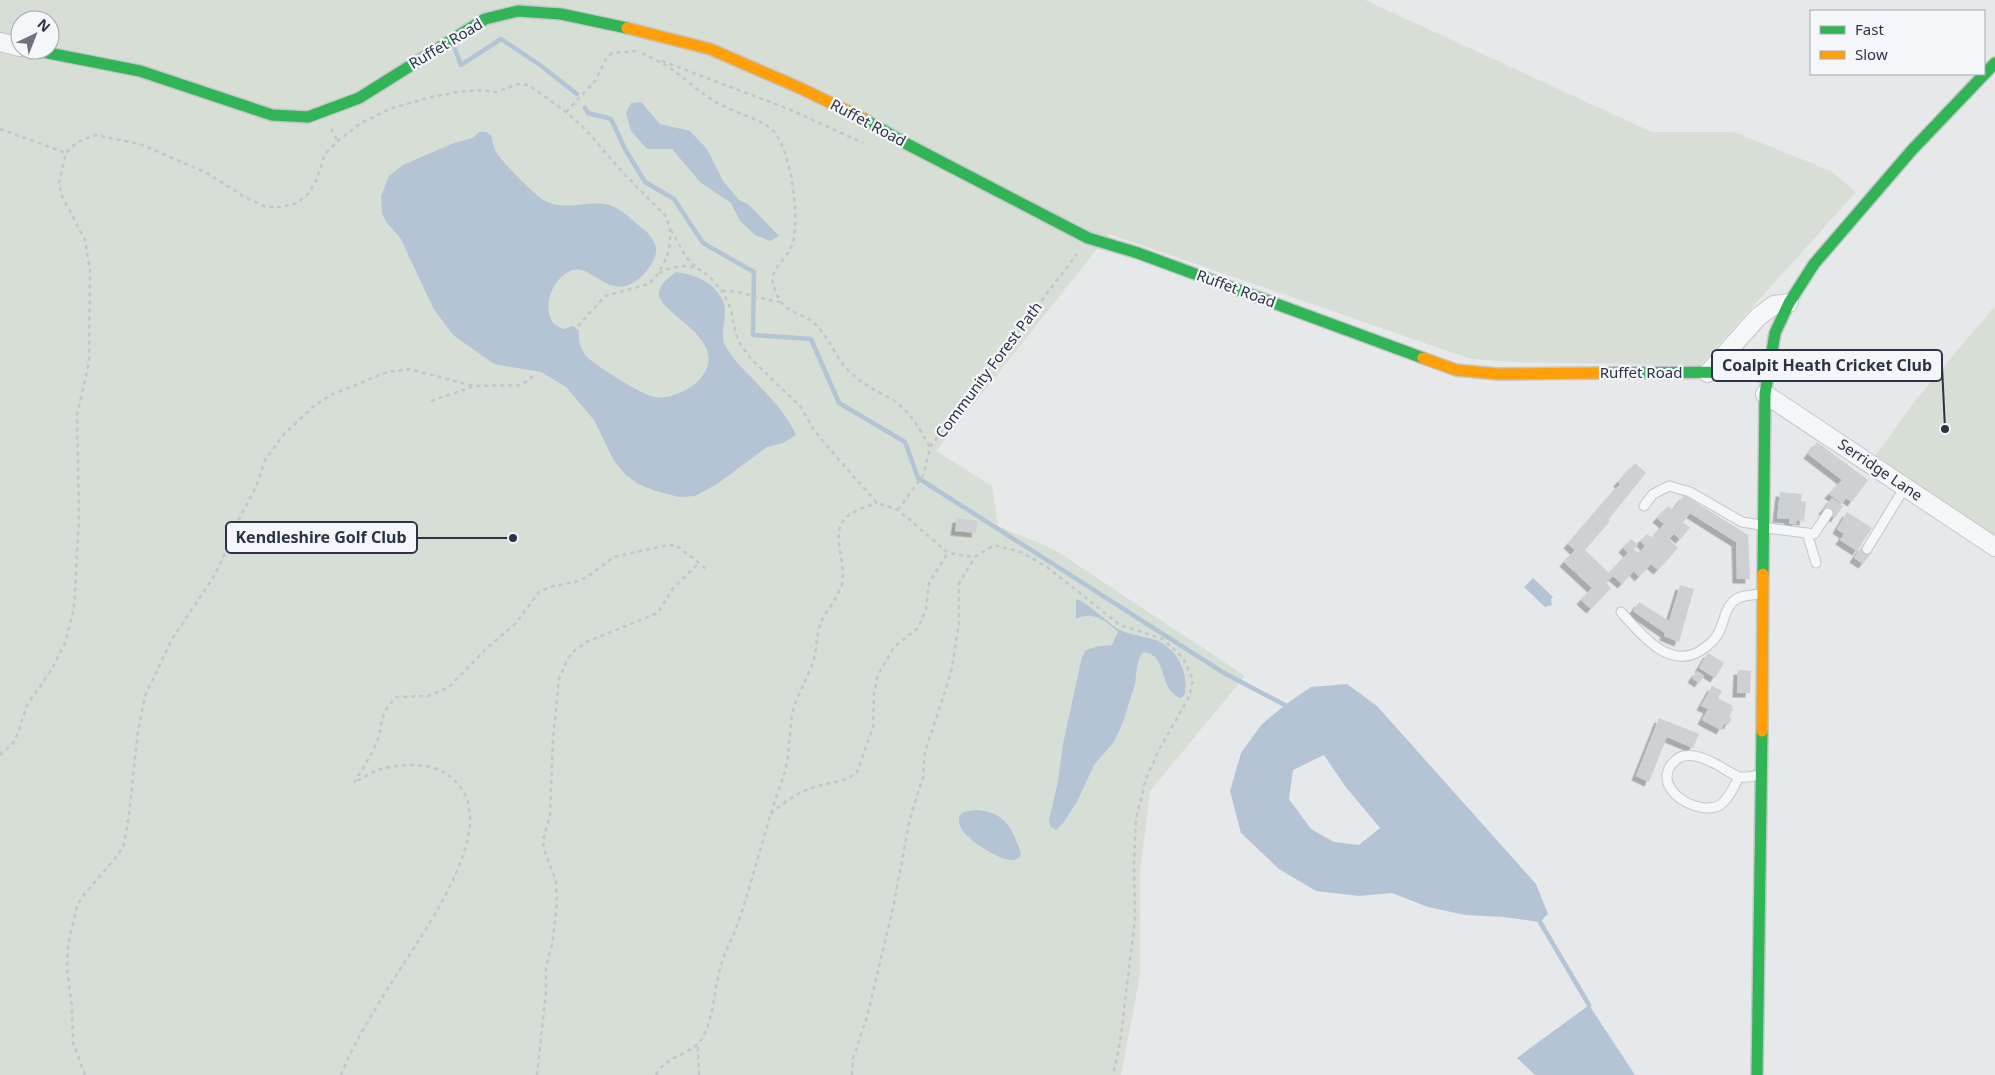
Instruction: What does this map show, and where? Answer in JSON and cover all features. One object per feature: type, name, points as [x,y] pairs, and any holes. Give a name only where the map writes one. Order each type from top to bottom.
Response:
[{"type":"street","name":"Ruffet Road","points":[[60,57],[140,71],[272,115],[308,117],[359,98],[485,19],[518,12],[561,14],[648,32],[710,50],[800,88],[866,120],[914,148],[1088,238],[1138,253],[1456,370],[1498,374],[1748,372],[1766,386]]},
{"type":"street","points":[[1985,73],[1995,63]]},
{"type":"street","points":[[1757,1075],[1766,386],[1776,333],[1789,303],[1814,264],[1912,150],[1984,75]]},
{"type":"street","points":[[1708,373],[1758,317],[1774,305],[1789,303]]},
{"type":"street","name":"Serridge Lane","points":[[1766,386],[1906,487],[1995,547]]},
{"type":"lane","points":[[1644,506],[1653,494],[1669,486],[1690,492],[1742,522],[1814,534],[1828,513]]},
{"type":"lane","points":[[1867,549],[1906,487]]},
{"type":"lane","points":[[1807,533],[1816,564]]},
{"type":"lane","points":[[1621,612],[1643,637],[1662,652],[1676,656],[1693,655],[1706,647],[1716,637],[1731,604],[1738,598],[1763,594]]},
{"type":"lane","points":[[1739,777],[1720,805],[1708,808],[1697,806],[1681,799],[1667,782],[1667,774],[1675,761],[1681,756],[1689,755],[1722,767],[1739,777],[1762,775]]},
{"type":"path","points":[[566,112],[595,81],[606,59],[612,53],[625,51],[640,52],[666,65],[713,101],[770,127],[782,142],[796,205],[793,243],[773,274],[774,288],[781,302],[790,310],[812,321],[826,335],[834,352],[851,373],[874,391],[891,399],[906,411],[922,431],[930,447]]},
{"type":"path","points":[[653,59],[791,110],[871,147]]},
{"type":"path","points":[[0,755],[13,743],[26,705],[52,669],[64,643],[74,608],[79,518],[77,415],[89,363],[90,270],[85,240],[62,196],[59,183],[66,153],[86,138],[95,134],[140,144],[207,173],[243,196],[266,207],[281,206],[297,203],[308,194],[316,181],[325,154],[338,141],[362,123],[392,108],[457,92],[480,90],[496,92],[518,84],[529,85],[566,112],[586,130],[625,175],[665,215],[686,257],[709,276],[722,291],[731,309],[739,342],[751,359],[801,407],[814,430],[877,503],[898,510],[948,553],[975,557]]},
{"type":"path","points":[[0,129],[66,153]]},
{"type":"path","points":[[577,327],[606,296],[649,284],[658,274],[667,257],[670,244],[670,228]]},
{"type":"path","name":"Community Forest Path","points":[[898,510],[924,474],[930,447],[1075,256],[1070,250]]},
{"type":"path","points":[[658,274],[671,268],[683,266],[697,268]]},
{"type":"path","points":[[722,291],[749,293],[771,301],[781,302]]},
{"type":"path","points":[[85,1075],[73,1043],[72,1007],[67,968],[68,945],[77,906],[82,897],[118,855],[124,844],[138,731],[145,696],[172,639],[213,578],[223,558],[230,536],[256,487],[265,460],[284,434],[314,406],[330,395],[387,372],[410,369],[473,386],[522,385],[533,376]]},
{"type":"path","points":[[432,401],[473,386]]},
{"type":"path","points":[[699,1075],[698,1046],[705,1034],[715,1004],[720,968],[740,916],[789,754],[792,716],[814,657],[820,624],[841,588],[844,578],[837,536],[840,526],[844,519],[853,512],[877,503]]},
{"type":"path","points":[[852,1075],[853,1058],[867,1016],[892,908],[910,818],[922,777],[925,752],[951,674],[959,624],[959,583],[975,557],[994,545],[1021,552],[1047,567],[1120,626],[1163,639],[1183,658],[1193,680],[1189,697],[1160,748],[1146,778],[1136,818],[1134,864],[1135,920],[1120,1043],[1113,1075]]},
{"type":"path","points":[[341,1075],[369,1020],[444,899],[467,842],[470,824],[470,810],[467,797],[450,775],[440,769],[416,765],[380,768],[354,783],[376,744],[383,713],[389,704],[396,697],[428,696],[449,687],[486,649],[516,623],[539,592],[587,577],[614,557],[663,546],[675,546],[706,569]]},
{"type":"path","points":[[771,814],[790,798],[803,791],[836,783],[852,777],[858,772],[873,727],[874,694],[878,675],[894,647],[918,628],[926,610],[929,583],[948,553]]},
{"type":"path","points":[[537,1075],[546,991],[546,966],[552,945],[557,903],[556,881],[544,849],[543,840],[550,816],[553,739],[559,679],[567,660],[573,652],[586,642],[658,613],[673,588],[699,563]]},
{"type":"path","points":[[656,1075],[663,1066],[673,1059],[698,1046]]},
{"type":"shaded area","points":[[0,0],[1365,0],[1652,132],[1734,132],[1831,171],[1856,192],[1700,365],[1516,362],[1471,359],[1109,234],[936,451],[992,486],[998,526],[1055,550],[1245,676],[1150,791],[1140,873],[1140,975],[1121,1075],[0,1075]]},
{"type":"shaded area","points":[[1995,306],[1995,542],[1875,456],[1914,402]]},
{"type":"water","points":[[641,102],[660,124],[690,131],[707,149],[723,181],[739,200],[748,204],[779,236],[770,241],[755,235],[740,221],[731,203],[700,182],[672,149],[647,149],[631,131],[626,113],[631,103]]},
{"type":"water","points":[[479,132],[486,132],[491,135],[494,148],[503,161],[542,199],[559,205],[609,205],[618,209],[648,233],[654,242],[656,254],[654,260],[644,274],[633,283],[613,286],[581,270],[573,270],[560,278],[555,285],[549,301],[548,310],[550,317],[554,324],[560,328],[564,329],[573,326],[579,331],[580,344],[586,356],[619,379],[654,397],[672,396],[690,387],[699,380],[708,365],[708,352],[691,328],[668,309],[661,300],[659,292],[663,283],[676,272],[702,279],[717,291],[724,303],[723,340],[728,350],[737,363],[776,405],[796,435],[783,443],[767,447],[717,484],[695,496],[679,497],[656,491],[638,484],[626,475],[614,461],[594,420],[566,387],[541,372],[494,364],[453,335],[433,308],[401,239],[387,223],[382,213],[381,196],[389,176],[403,165],[454,143],[473,138]]},
{"type":"water","points":[[1533,578],[1553,597],[1551,599],[1552,605],[1545,607],[1524,587]]},
{"type":"water","points":[[1076,599],[1086,604],[1120,630],[1153,639],[1165,645],[1181,664],[1184,672],[1185,688],[1184,696],[1180,698],[1168,687],[1157,659],[1144,652],[1140,656],[1135,684],[1123,722],[1114,742],[1094,765],[1077,802],[1056,830],[1050,826],[1049,820],[1082,657],[1086,650],[1112,645],[1118,632],[1109,624],[1093,616],[1076,619]]},
{"type":"water","points":[[1347,684],[1377,706],[1536,884],[1548,914],[1540,922],[1504,917],[1465,915],[1428,907],[1392,893],[1359,896],[1316,891],[1279,869],[1241,833],[1230,791],[1241,753],[1262,724],[1311,687]],"holes":[[[1324,755],[1345,786],[1380,828],[1359,845],[1334,842],[1311,829],[1289,799],[1293,770]]]},
{"type":"water","points":[[975,810],[993,814],[1006,823],[1015,836],[1021,854],[1019,858],[1012,860],[1000,857],[976,843],[964,833],[960,825],[959,816],[963,812]]},
{"type":"water","points":[[1589,1005],[1635,1075],[1535,1075],[1517,1058]]},
{"type":"building","points":[[1817,442],[1868,480],[1852,502],[1846,498],[1842,504],[1829,494],[1842,480],[1808,454]]},
{"type":"building","points":[[1635,463],[1646,473],[1608,520],[1610,521],[1585,550],[1609,573],[1628,553],[1623,548],[1631,539],[1638,545],[1634,549],[1639,553],[1645,546],[1640,541],[1647,534],[1652,538],[1664,524],[1657,518],[1668,506],[1673,510],[1684,495],[1748,535],[1750,579],[1737,579],[1736,542],[1690,513],[1683,522],[1690,528],[1680,539],[1674,534],[1669,539],[1678,548],[1658,570],[1651,564],[1639,577],[1634,571],[1622,584],[1613,576],[1606,583],[1611,588],[1591,609],[1581,600],[1592,588],[1564,562],[1575,550],[1568,544],[1620,484],[1618,482]]},
{"type":"building","points":[[1780,492],[1802,494],[1801,501],[1806,502],[1804,521],[1797,520],[1796,524],[1789,524],[1789,519],[1777,518]]},
{"type":"building","points":[[1832,498],[1843,506],[1835,518],[1823,510]]},
{"type":"building","points":[[1847,512],[1872,528],[1857,551],[1840,540],[1844,534],[1837,529]]},
{"type":"building","points":[[957,518],[977,521],[976,533],[955,531]]},
{"type":"building","points":[[1862,546],[1872,552],[1863,564],[1854,558]]},
{"type":"building","points":[[1680,585],[1694,589],[1679,642],[1664,636],[1665,633],[1633,611],[1639,602],[1669,621]]},
{"type":"building","points":[[1708,653],[1724,663],[1715,678],[1699,668]]},
{"type":"building","points":[[1738,670],[1751,671],[1750,693],[1737,693]]},
{"type":"building","points":[[1697,671],[1704,676],[1699,683],[1692,678]]},
{"type":"building","points":[[1712,686],[1722,691],[1718,698],[1733,706],[1729,717],[1732,718],[1728,725],[1725,723],[1721,730],[1702,720],[1708,709],[1701,706]]},
{"type":"building","points":[[1659,718],[1699,734],[1693,748],[1667,737],[1649,782],[1636,776]]},
{"type":"waterway","points":[[455,49],[461,65],[501,39],[540,65],[577,94]]},
{"type":"waterway","points":[[585,108],[588,113],[611,119],[625,149],[645,182],[674,199],[703,243],[754,272],[753,335],[811,339],[839,403],[905,442],[918,478],[1224,673],[1285,705]]},
{"type":"waterway","points":[[1540,922],[1589,1005]]},
{"type":"traffic: fast","points":[[60,55],[140,71],[272,115],[308,117],[359,98],[485,19],[518,11],[561,14],[627,28]]},
{"type":"traffic: fast","points":[[1985,73],[1995,63]]},
{"type":"traffic: fast","points":[[1763,574],[1765,394],[1775,333],[1789,303],[1814,264],[1912,150],[1984,75]]},
{"type":"traffic: fast","points":[[864,119],[905,143],[1088,238],[1138,253],[1423,358]]},
{"type":"traffic: fast","points":[[1600,373],[1748,372],[1767,378]]},
{"type":"traffic: fast","points":[[1757,1075],[1762,731]]},
{"type":"traffic: slow","points":[[627,28],[710,49],[800,88],[864,119]]},
{"type":"traffic: slow","points":[[1423,358],[1456,370],[1498,374],[1600,373]]},
{"type":"traffic: slow","points":[[1762,731],[1763,574]]},
{"type":"place","name":"Coalpit Heath Cricket Club","points":[[1945,429]]},
{"type":"place","name":"Kendleshire Golf Club","points":[[513,538]]}]
